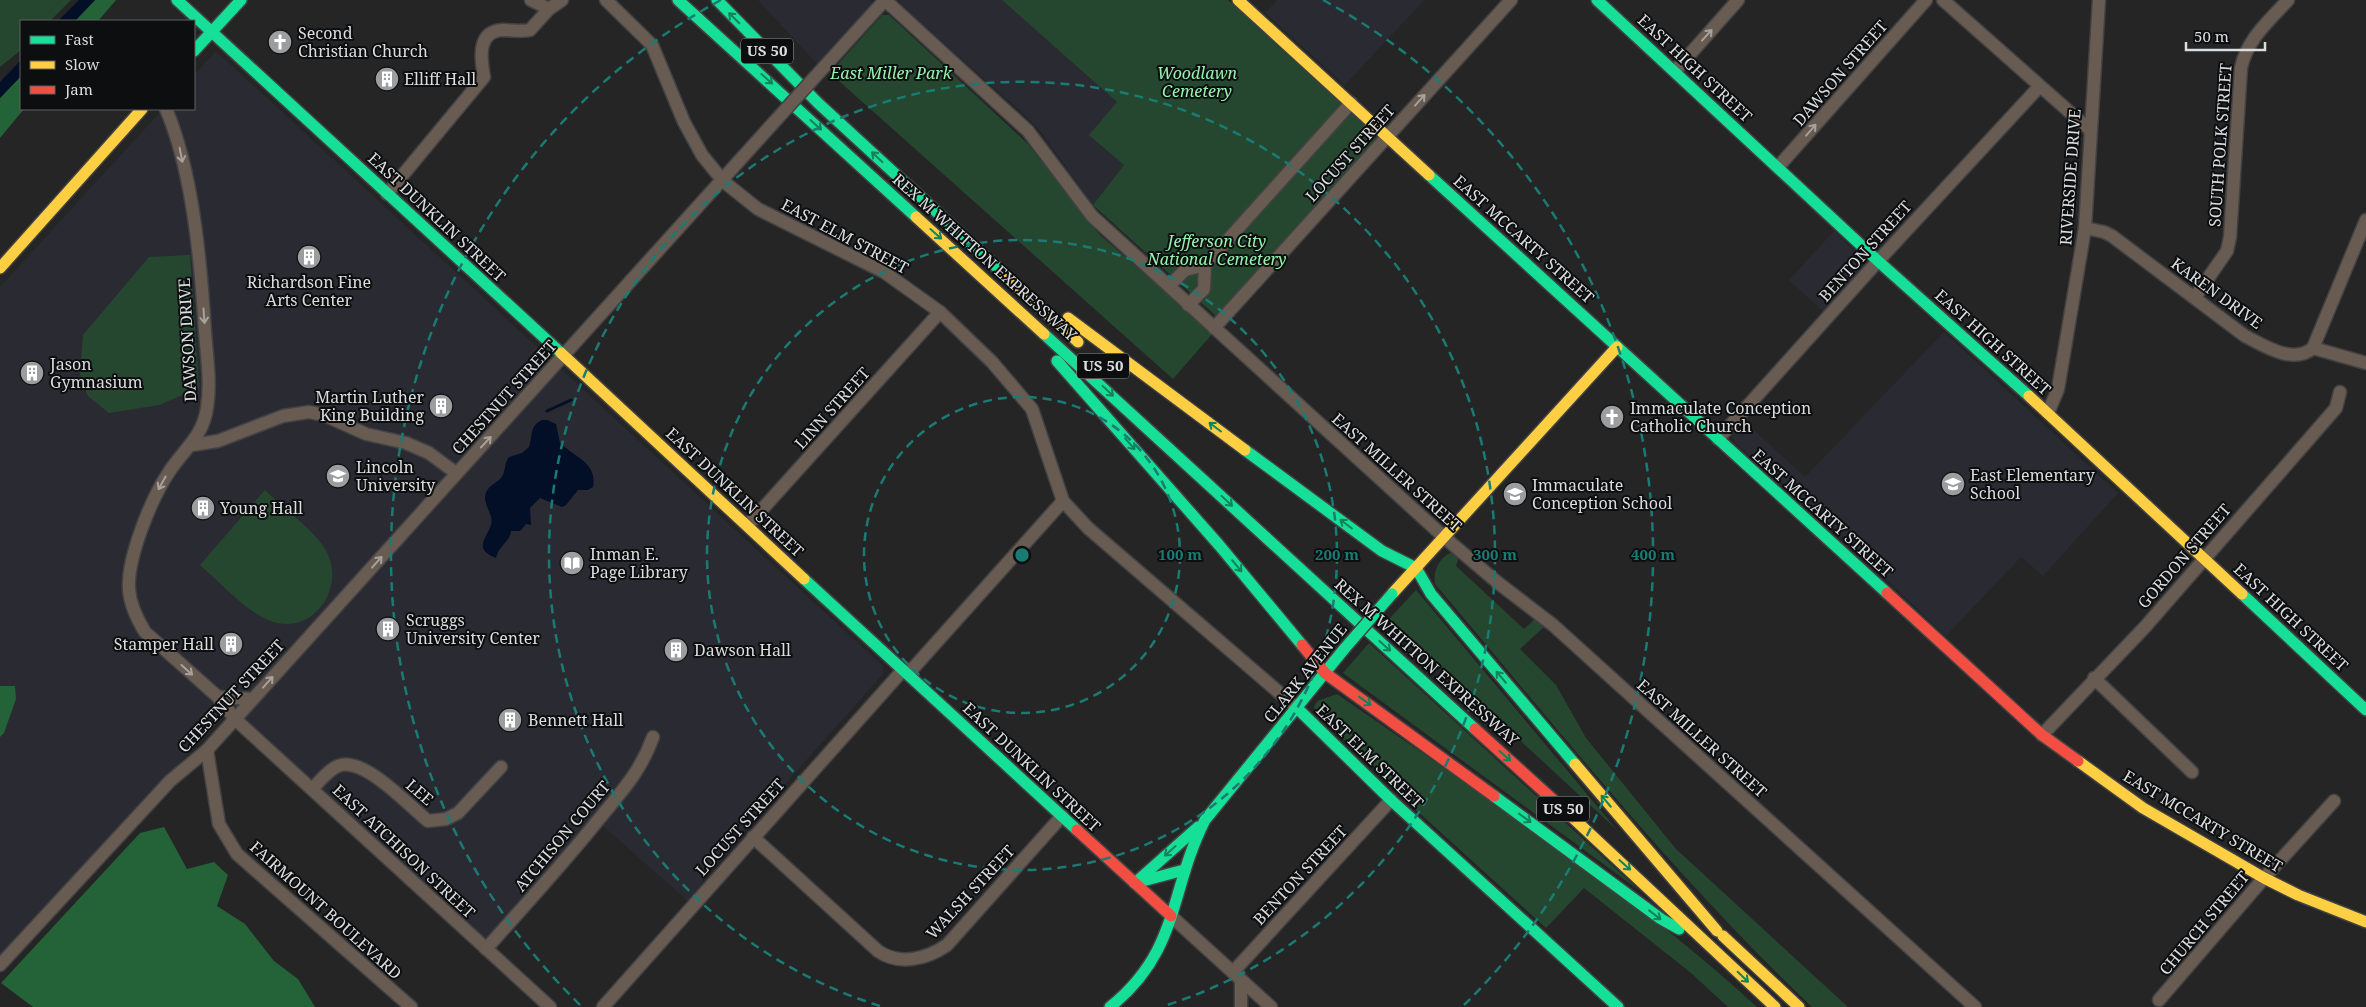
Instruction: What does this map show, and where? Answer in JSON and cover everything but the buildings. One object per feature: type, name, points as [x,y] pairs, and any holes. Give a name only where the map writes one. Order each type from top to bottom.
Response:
[{"type":"main road","name":"EAST DUNKLIN STREET","points":[[177,0],[1172,916]]},
{"type":"main road","points":[[195,50],[241,0]]},
{"type":"main road","name":"REX M WHITTON EXPRESSWAY","points":[[717,0],[818,103],[1083,347]]},
{"type":"main road","name":"EAST MCCARTY STREET","points":[[1238,0],[2042,735],[2143,808],[2264,878],[2298,895],[2366,922]]},
{"type":"main road","name":"EAST HIGH STREET","points":[[1597,0],[1878,261],[2048,412],[2366,710]]},
{"type":"main road","name":"REX M WHITTON EXPRESSWAY","points":[[679,1],[1022,312],[1708,943],[1775,1007]]},
{"type":"main road","points":[[0,268],[141,110]]},
{"type":"main road","points":[[1003,273],[1074,322],[1382,551],[1416,568],[1431,594],[1717,931]]},
{"type":"main road","points":[[1022,312],[1062,368],[1220,545],[1326,673],[1661,919],[1708,943]]},
{"type":"main road","name":"CLARK AVENUE","points":[[1110,1007],[1122,998],[1161,946],[1195,838],[1206,820],[1345,648],[1617,347]]},
{"type":"main road","name":"REX M WHITTON EXPRESSWAY","points":[[1367,609],[1381,623]]},
{"type":"main road","name":"EAST ELM STREET","points":[[1297,708],[1391,800],[1618,1007]]},
{"type":"main road","points":[[1135,883],[1206,820]]},
{"type":"main road","points":[[1644,864],[1799,1007]]},
{"type":"main road","points":[[1135,883],[1155,880],[1184,870]]},
{"type":"street","points":[[531,0],[549,9]]},
{"type":"street","points":[[387,194],[484,77],[480,50],[489,34],[501,30],[518,32],[530,30],[549,9],[562,0]]},
{"type":"street","name":"EAST ELM STREET","points":[[606,0],[652,45],[684,122],[702,155],[723,180],[758,209],[884,272],[940,312],[992,362],[1032,409],[1063,502],[1088,528],[1297,708]]},
{"type":"street","name":"CHESTNUT STREET","points":[[0,965],[170,780],[206,750],[235,719],[885,0]]},
{"type":"street","name":"EAST MILLER STREET","points":[[885,0],[1028,131],[1092,216],[1188,305],[1444,537],[1497,582],[1553,625],[1975,1007]]},
{"type":"street","name":"LOCUST STREET","points":[[1214,328],[1511,0]]},
{"type":"street","points":[[1675,71],[1738,0]]},
{"type":"street","name":"DAWSON STREET","points":[[1778,167],[1926,0]]},
{"type":"street","points":[[1943,0],[2039,87],[2090,130]]},
{"type":"street","name":"RIVERSIDE DRIVE","points":[[2048,412],[2058,389],[2085,228],[2099,0]]},
{"type":"street","name":"SOUTH POLK STREET","points":[[2195,298],[2227,251],[2230,237],[2241,68],[2244,54],[2250,41],[2288,0]]},
{"type":"street","name":"BENTON STREET","points":[[1718,439],[1878,261],[2039,87]]},
{"type":"street","points":[[1169,286],[1185,270],[1206,265],[1351,103]]},
{"type":"street","name":"DAWSON DRIVE","points":[[166,110],[176,131],[191,207],[203,296],[209,388],[204,421],[192,445],[170,470],[151,503],[132,558],[129,591],[136,615],[145,632],[218,697],[235,719]]},
{"type":"street","points":[[2366,220],[2313,348],[2366,363]]},
{"type":"street","name":"KAREN DRIVE","points":[[2085,228],[2104,232],[2112,236],[2245,336],[2265,346],[2296,356],[2302,356],[2313,348]]},
{"type":"street","points":[[1188,305],[1204,290],[1206,265]]},
{"type":"street","name":"LINN STREET","points":[[748,525],[940,312]]},
{"type":"street","name":"GORDON STREET","points":[[2042,735],[2094,678],[2145,627],[2203,558],[2336,408],[2340,392]]},
{"type":"street","points":[[192,445],[218,441],[283,416],[309,412],[324,415],[366,434],[406,443],[429,453],[456,474]]},
{"type":"street","name":"LOCUST STREET","points":[[603,1007],[753,837],[1063,502]]},
{"type":"street","points":[[2094,678],[2192,772]]},
{"type":"street","points":[[218,697],[253,699]]},
{"type":"street","name":"EAST ATCHISON STREET","points":[[235,719],[550,1007]]},
{"type":"street","name":"ATCHISON COURT","points":[[486,949],[558,868],[623,789],[644,760],[653,737]]},
{"type":"street","name":"FAIRMOUNT BOULEVARD","points":[[206,750],[219,824],[237,854],[408,1006]]},
{"type":"street","name":"LEE","points":[[312,789],[328,773],[340,765],[358,766],[379,777],[428,821],[446,819],[458,814],[501,767]]},
{"type":"street","name":"BENTON STREET","points":[[1237,976],[1391,800]]},
{"type":"street","name":"CHURCH STREET","points":[[2159,1000],[2264,878],[2334,801]]},
{"type":"street","name":"WALSH STREET","points":[[753,837],[878,951],[895,959],[910,960],[926,956],[947,945],[1062,816]]},
{"type":"street","name":"EAST DUNKLIN STREET","points":[[1172,916],[1267,1004]]},
{"type":"street","points":[[1237,976],[1241,1007]]},
{"type":"street","points":[[1251,1007],[1267,1004]]},
{"type":"shaded area","points":[[758,0],[872,1],[870,7],[817,64]]},
{"type":"shaded area","points":[[899,0],[1002,0],[1117,102],[1124,165],[1093,205],[1041,132],[1026,116],[901,5]]},
{"type":"shaded area","points":[[1277,0],[1424,0],[1345,85],[1265,13]]},
{"type":"shaded area","name":"Lincoln University","points":[[216,51],[883,666],[883,674],[705,874],[698,895],[690,903],[594,818],[486,940],[231,708],[0,957],[0,287],[162,110],[195,110],[195,74]]},
{"type":"shaded area","points":[[1834,231],[1866,263],[1865,267],[1824,312],[1789,280]]},
{"type":"shaded area","name":"East Elementary School","points":[[1944,332],[2118,493],[2043,576],[2021,557],[1946,636],[1792,490],[1768,473],[1734,442],[1733,436],[1743,420],[1805,477]]},
{"type":"green space","points":[[0,0],[71,0],[51,20],[20,20],[20,51],[0,67]]},
{"type":"green space","points":[[95,0],[116,0],[99,20],[76,20]]},
{"type":"green space","name":"Woodlawn Cemetery","points":[[1002,0],[1228,0],[1374,134],[1376,140],[1221,314],[1216,316],[1093,205],[1124,165],[1089,135],[1117,102]]},
{"type":"green space","name":"East Miller Park","points":[[882,15],[889,15],[1028,144],[1100,235],[1213,333],[1173,379],[830,73]]},
{"type":"green space","points":[[20,77],[20,110],[23,110],[0,138],[0,98]]},
{"type":"green space","points":[[190,255],[199,388],[159,405],[109,413],[88,396],[80,374],[83,335],[149,257]]},
{"type":"green space","points":[[265,490],[313,534],[325,549],[331,564],[332,579],[329,593],[322,606],[311,616],[299,622],[284,624],[258,615],[200,565]]},
{"type":"green space","points":[[1450,553],[1456,555],[1458,560],[1456,566],[1524,629],[1535,619],[1545,626],[1520,649],[1556,685],[1586,738],[1676,849],[1848,1007],[1812,1007],[1712,906],[1618,801],[1435,584],[1437,566]]},
{"type":"green space","points":[[1416,590],[1617,830],[1389,619]]},
{"type":"green space","points":[[1369,643],[1640,891],[1343,673]]},
{"type":"green space","points":[[0,686],[15,686],[16,699],[4,733],[0,737]]},
{"type":"green space","points":[[1337,694],[1606,882],[1708,964],[1757,1007],[1728,1007],[1691,973],[1584,888],[1546,928],[1404,799],[1388,779],[1315,713],[1314,707],[1317,701]]},
{"type":"green space","points":[[164,827],[187,869],[214,862],[228,875],[217,906],[245,924],[274,961],[298,979],[315,1007],[33,1007],[1,983],[140,833]]},
{"type":"water","points":[[79,0],[95,0],[76,20],[59,20]]},
{"type":"water","points":[[20,61],[20,77],[0,98],[0,82]]},
{"type":"water","points":[[542,420],[556,424],[560,443],[588,466],[594,479],[593,487],[588,490],[578,490],[566,505],[562,507],[540,498],[530,508],[531,525],[526,524],[520,531],[511,531],[509,538],[499,550],[496,558],[489,555],[483,547],[484,539],[492,522],[485,501],[485,494],[503,476],[509,457],[522,453],[529,447],[533,428]]},
{"type":"waterway","points":[[547,411],[571,400]]},
{"type":"traffic: fast","points":[[177,0],[561,353]]},
{"type":"traffic: fast","points":[[195,50],[241,0]]},
{"type":"traffic: fast","points":[[678,0],[916,217]]},
{"type":"traffic: fast","points":[[717,0],[818,103],[1002,272]]},
{"type":"traffic: fast","points":[[1597,0],[1878,261],[2029,396]]},
{"type":"traffic: fast","points":[[1429,175],[1887,593]]},
{"type":"traffic: fast","points":[[1044,334],[1475,729]]},
{"type":"traffic: fast","points":[[1057,361],[1219,545],[1302,645]]},
{"type":"traffic: fast","points":[[1245,450],[1382,551],[1416,568],[1431,594],[1575,764]]},
{"type":"traffic: fast","points":[[804,579],[1077,830]]},
{"type":"traffic: fast","points":[[1345,648],[1392,594]]},
{"type":"traffic: fast","points":[[2242,594],[2366,710]]},
{"type":"traffic: fast","points":[[1110,1007],[1133,986],[1149,964],[1161,942],[1193,846],[1205,820],[1345,648]]},
{"type":"traffic: fast","points":[[1297,708],[1391,800],[1618,1007]]},
{"type":"traffic: fast","points":[[1494,796],[1661,919],[1679,929]]},
{"type":"traffic: fast","points":[[1135,883],[1198,827]]},
{"type":"traffic: fast","points":[[1135,883],[1184,870]]},
{"type":"traffic: slow","points":[[1238,0],[1429,175]]},
{"type":"traffic: slow","points":[[0,268],[141,110]]},
{"type":"traffic: slow","points":[[916,217],[1044,334]]},
{"type":"traffic: slow","points":[[1002,272],[1078,342]]},
{"type":"traffic: slow","points":[[1068,318],[1245,450]]},
{"type":"traffic: slow","points":[[1392,594],[1617,347]]},
{"type":"traffic: slow","points":[[561,353],[804,579]]},
{"type":"traffic: slow","points":[[2029,396],[2242,594]]},
{"type":"traffic: slow","points":[[2078,761],[2143,808],[2264,878],[2298,895],[2366,922]]},
{"type":"traffic: slow","points":[[1575,764],[1717,931]]},
{"type":"traffic: slow","points":[[1572,817],[1775,1007]]},
{"type":"traffic: slow","points":[[1723,936],[1799,1007]]},
{"type":"traffic: jam","points":[[1887,593],[2042,735],[2078,761]]},
{"type":"traffic: jam","points":[[1302,645],[1325,673],[1494,796]]},
{"type":"traffic: jam","points":[[1475,729],[1572,817]]},
{"type":"traffic: jam","points":[[1077,830],[1171,916]]},
{"type":"place","name":"Second Christian Church","points":[[280,42]]},
{"type":"place","name":"Elliff Hall","points":[[387,79]]},
{"type":"place","name":"Richardson Fine Arts Center","points":[[309,257]]},
{"type":"place","name":"Jason Gymnasium","points":[[32,373]]},
{"type":"place","name":"Martin Luther King Building","points":[[441,406]]},
{"type":"place","name":"Immaculate Conception Catholic Church","points":[[1612,417]]},
{"type":"place","name":"Lincoln University","points":[[338,476]]},
{"type":"place","name":"East Elementary School","points":[[1953,484]]},
{"type":"place","name":"Immaculate Conception School","points":[[1515,494]]},
{"type":"place","name":"Young Hall","points":[[203,508]]},
{"type":"place","name":"Inman E. Page Library","points":[[572,563]]},
{"type":"place","name":"Scruggs University Center","points":[[388,629]]},
{"type":"place","name":"Stamper Hall","points":[[231,644]]},
{"type":"place","name":"Dawson Hall","points":[[676,650]]},
{"type":"place","name":"Bennett Hall","points":[[510,720]]},
{"type":"park label","name":"Jefferson City National Cemetery","points":[[1217,250]]}]
